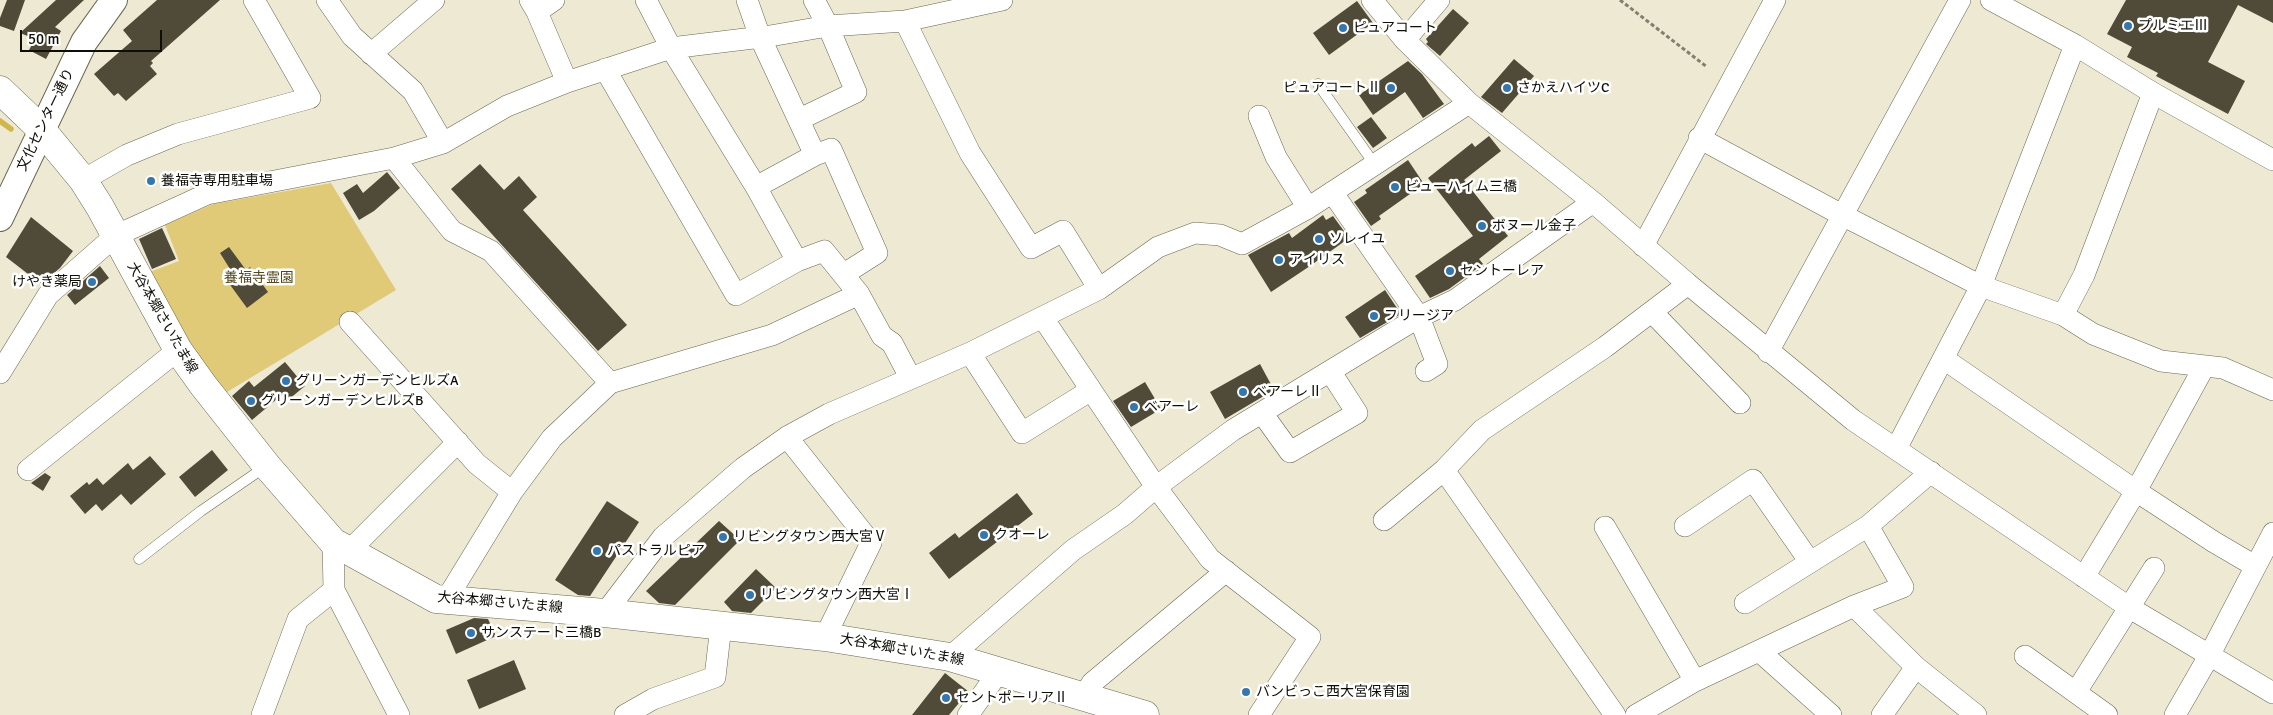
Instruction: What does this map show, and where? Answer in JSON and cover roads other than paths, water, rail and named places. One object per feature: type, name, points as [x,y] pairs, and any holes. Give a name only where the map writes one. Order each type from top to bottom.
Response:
[{"type":"main road","name":"大谷本郷さいたま線","points":[[0,90],[41,129],[83,180],[178,350],[203,386],[268,466],[341,547],[436,599],[604,613],[825,637],[950,657],[1000,670],[1145,715]]},
{"type":"street","name":"文化センター通り","points":[[0,218],[84,42],[114,0]]},
{"type":"street","points":[[83,180],[128,155],[178,134],[310,98],[254,0]]},
{"type":"street","points":[[327,0],[352,36],[413,92],[443,143]]},
{"type":"street","points":[[372,54],[434,0]]},
{"type":"street","points":[[646,0],[671,48],[756,187],[797,262]]},
{"type":"street","points":[[748,0],[760,37],[816,154]]},
{"type":"street","points":[[800,119],[856,92],[828,26],[814,0]]},
{"type":"street","points":[[0,373],[48,295],[115,236],[207,194],[394,158],[443,143],[507,106],[567,82],[671,48],[828,26],[904,21],[957,5],[1002,0]]},
{"type":"street","points":[[1372,0],[1405,40],[1469,103],[1593,202],[1768,352],[1853,420],[2130,608],[2273,693]]},
{"type":"street","points":[[1405,40],[1439,0]]},
{"type":"street","points":[[1768,352],[1960,0]]},
{"type":"street","points":[[1991,0],[2075,45],[2153,93],[2273,160]]},
{"type":"street","points":[[1643,246],[1769,2]]},
{"type":"street","points":[[540,4],[567,82]]},
{"type":"street","points":[[904,21],[970,153],[1031,248],[1063,231],[1099,289]]},
{"type":"street","points":[[1896,449],[1981,286],[2075,45]]},
{"type":"street","points":[[605,69],[736,295],[797,262],[824,252],[844,274],[858,294],[882,336],[892,343],[910,378]]},
{"type":"street","points":[[2063,315],[2084,274],[2153,93]]},
{"type":"street","points":[[604,613],[663,538],[743,468],[787,437],[829,414],[970,353],[1043,318],[1099,289],[1158,247],[1195,233],[1220,235],[1242,244],[1308,208],[1469,103]]},
{"type":"street","points":[[1259,116],[1276,157],[1308,208]]},
{"type":"street","points":[[1699,138],[1842,215],[1981,286],[2063,315],[2093,334],[2161,361],[2223,368],[2273,390]]},
{"type":"street","points":[[756,187],[816,154],[831,149],[876,253],[844,274]]},
{"type":"street","points":[[394,158],[452,230],[492,251],[610,383]]},
{"type":"street","points":[[1332,192],[1419,317],[1437,364],[1426,371]]},
{"type":"street","points":[[950,657],[1073,550],[1125,514],[1156,487],[1233,430],[1419,317],[1455,300],[1593,202]]},
{"type":"street","points":[[1384,520],[1444,470],[1482,430],[1605,347],[1688,284]]},
{"type":"street","points":[[446,600],[512,492],[552,438],[610,383],[772,335],[858,294]]},
{"type":"street","points":[[1652,312],[1740,403]]},
{"type":"street","points":[[1043,318],[1156,487],[1210,559],[1310,637],[1259,715]]},
{"type":"street","points":[[350,322],[477,464],[512,492]]},
{"type":"street","points":[[28,470],[178,350]]},
{"type":"street","points":[[970,353],[1022,432],[1091,390]]},
{"type":"street","points":[[1944,360],[2136,491],[2214,542],[2255,566]]},
{"type":"street","points":[[2084,577],[2136,491],[2204,367]]},
{"type":"street","points":[[1262,413],[1290,452],[1357,414],[1330,371]]},
{"type":"street","points":[[787,437],[870,542],[825,637]]},
{"type":"street","points":[[399,715],[334,590],[341,547],[458,442]]},
{"type":"street","points":[[1444,470],[1615,715]]},
{"type":"street","points":[[1745,603],[1868,526],[1931,472]]},
{"type":"street","points":[[1684,526],[1753,480],[1810,562]]},
{"type":"street","points":[[1636,715],[1695,681],[1854,606],[1902,587],[1868,526]]},
{"type":"street","points":[[1605,528],[1695,681]]},
{"type":"street","points":[[2175,715],[2209,656],[2255,566],[2271,540]]},
{"type":"street","points":[[2076,692],[2154,568]]},
{"type":"street","points":[[1084,696],[1092,682],[1226,571]]},
{"type":"street","points":[[262,715],[298,619],[334,590]]},
{"type":"street","points":[[1854,606],[1916,667],[1976,715]]},
{"type":"street","points":[[625,715],[653,699],[715,677],[721,626]]},
{"type":"street","points":[[1759,651],[1831,715]]},
{"type":"street","points":[[2025,656],[2108,715]]},
{"type":"street","points":[[1882,715],[1916,667]]},
{"type":"street","points":[[968,715],[1000,670]]},
{"type":"lane","points":[[1318,84],[1375,165]]},
{"type":"lane","points":[[138,559],[201,511],[268,466]]},
{"type":"waterway","points":[[0,121],[11,129]]},
{"type":"place","name":"プルミエⅢ","points":[[2128,26]]},
{"type":"place","name":"ピュアコート","points":[[1343,28]]},
{"type":"place","name":"ピュアコートⅡ","points":[[1391,88]]},
{"type":"place","name":"さかえハイツC","points":[[1507,88]]},
{"type":"place","name":"養福寺専用駐車場","points":[[151,181]]},
{"type":"place","name":"ビューハイム三橋","points":[[1395,187]]},
{"type":"place","name":"ボヌール金子","points":[[1482,226]]},
{"type":"place","name":"ソレイユ","points":[[1319,239]]},
{"type":"place","name":"アイリス","points":[[1279,260]]},
{"type":"place","name":"セントーレア","points":[[1450,271]]},
{"type":"place","name":"けやき薬局","points":[[92,282]]},
{"type":"place","name":"フリージア","points":[[1374,316]]},
{"type":"place","name":"グリーンガーデンヒルズA","points":[[286,381]]},
{"type":"place","name":"ベアーレⅡ","points":[[1243,392]]},
{"type":"place","name":"グリーンガーデンヒルズB","points":[[251,401]]},
{"type":"place","name":"ベアーレ","points":[[1134,407]]},
{"type":"place","name":"クオーレ","points":[[984,535]]},
{"type":"place","name":"リビングタウン西大宮Ⅴ","points":[[723,537]]},
{"type":"place","name":"パストラルピア","points":[[597,551]]},
{"type":"place","name":"リビングタウン西大宮Ⅰ","points":[[750,595]]},
{"type":"place","name":"サンステート三橋B","points":[[471,633]]},
{"type":"place","name":"バンビっこ西大宮保育園","points":[[1246,692]]},
{"type":"place","name":"セントポーリアⅡ","points":[[946,698]]},
{"type":"park label","name":"養福寺霊園","points":[[259,278]]}]
